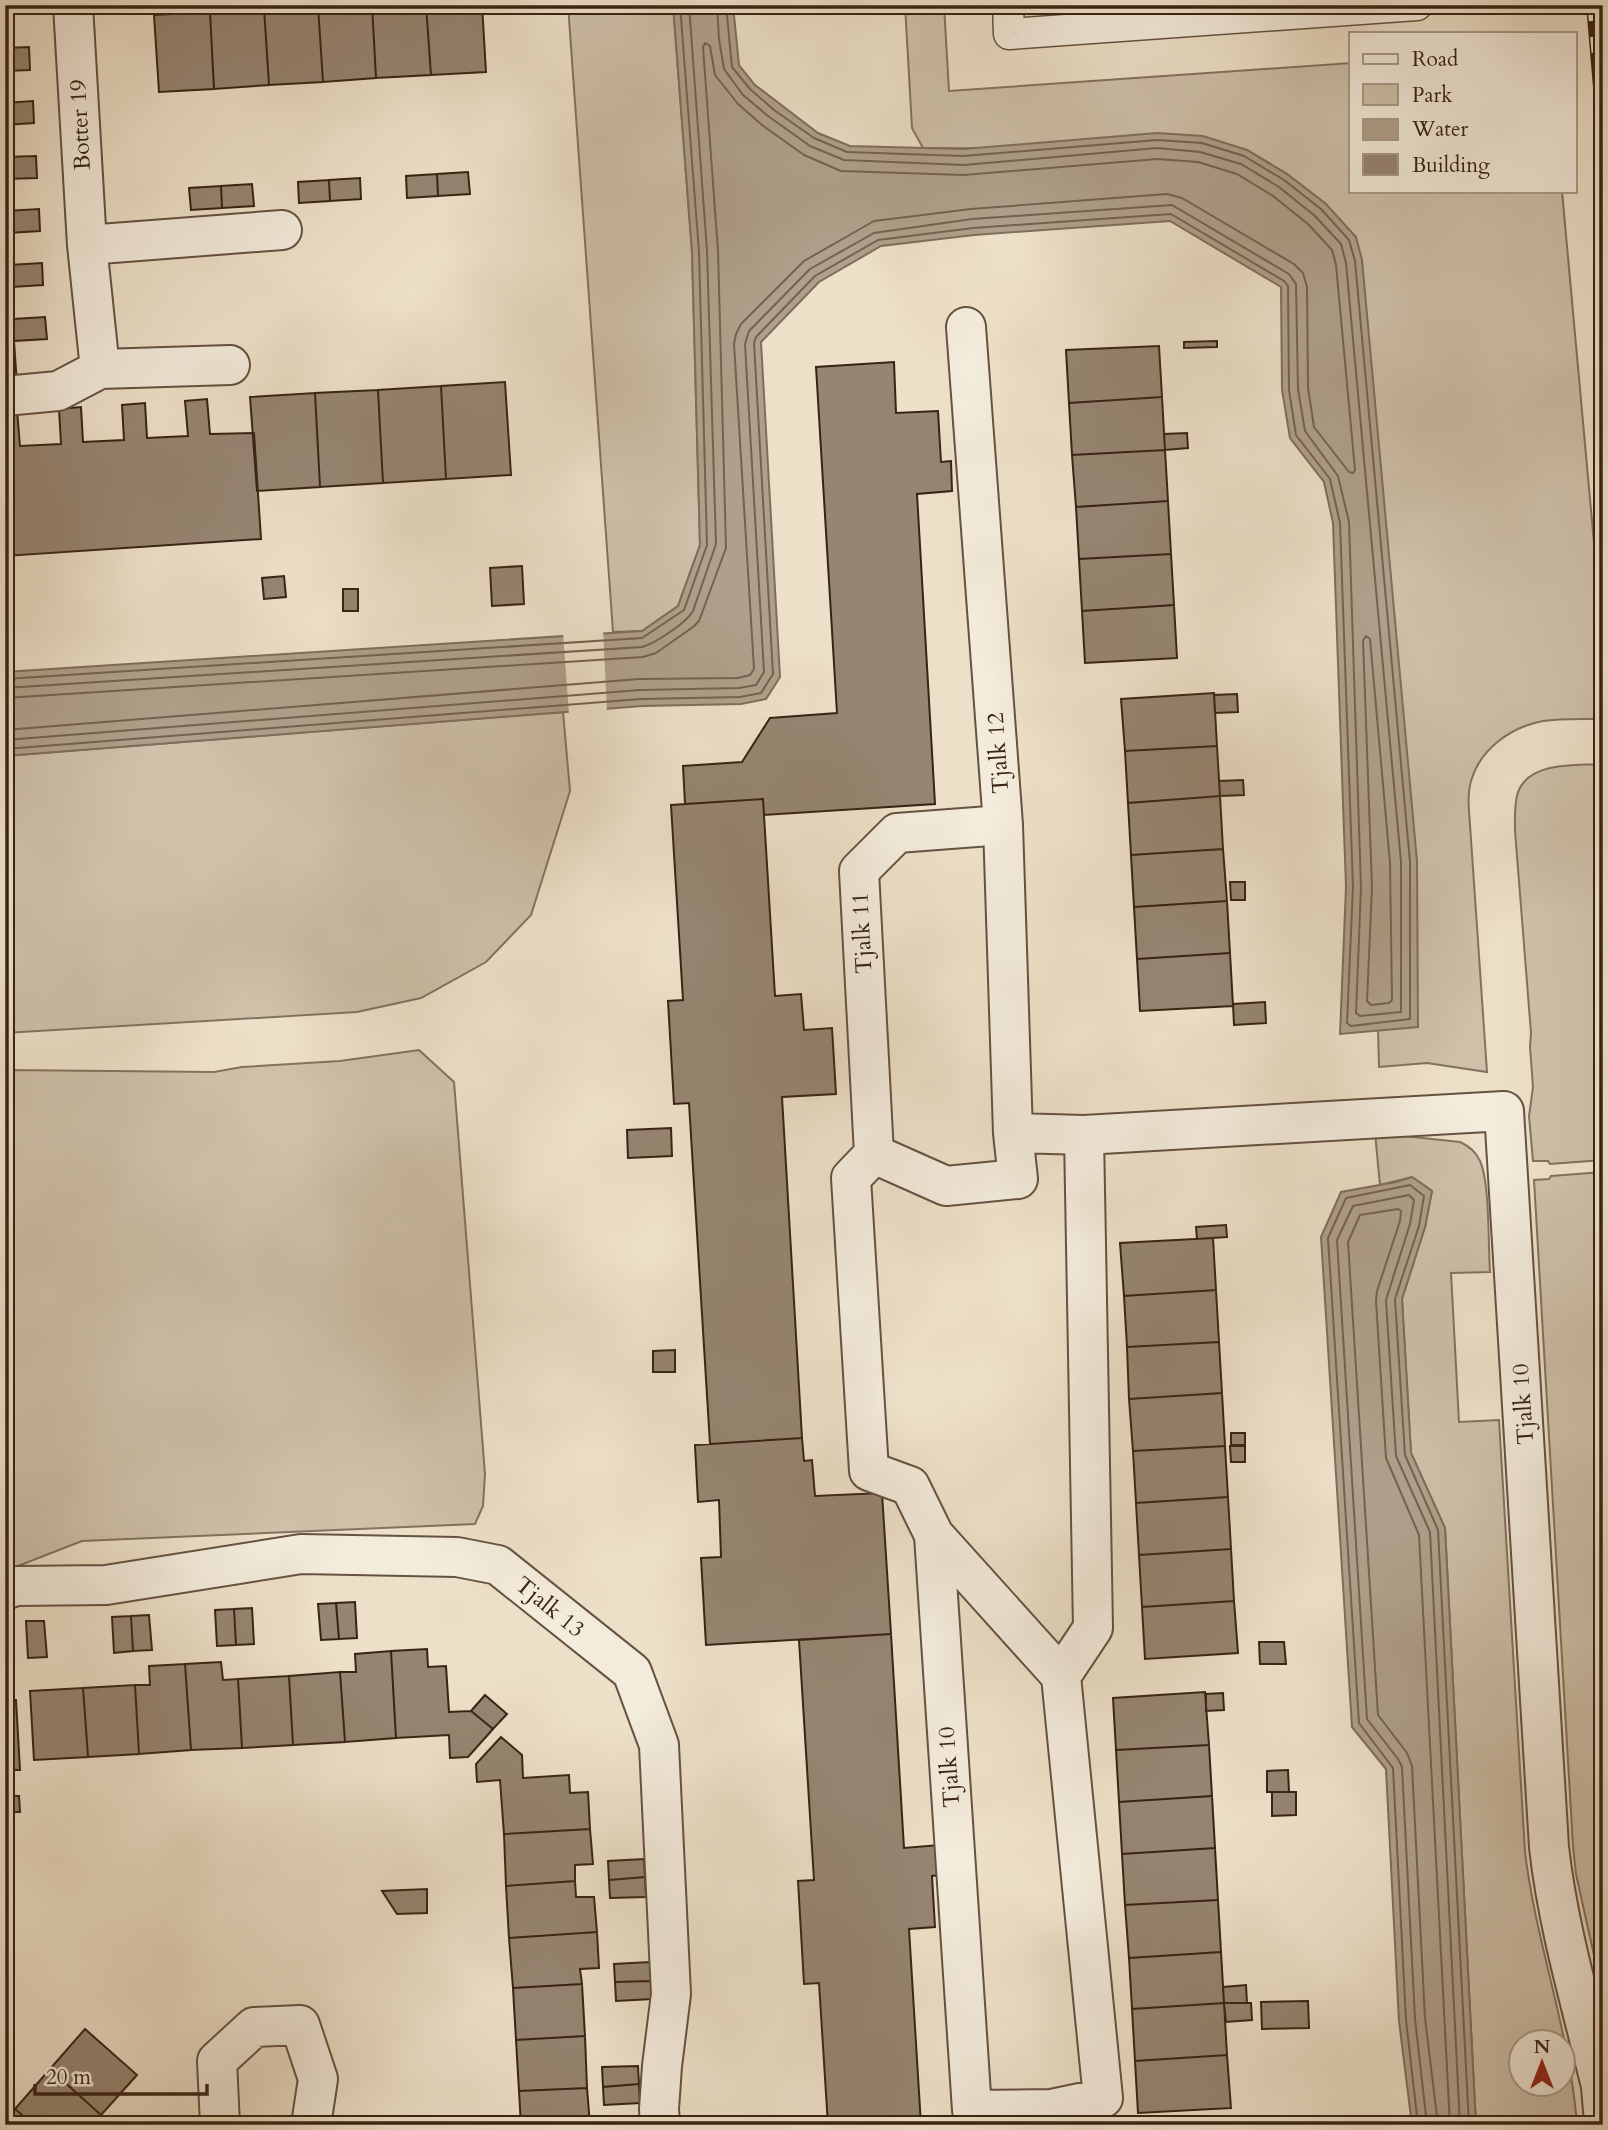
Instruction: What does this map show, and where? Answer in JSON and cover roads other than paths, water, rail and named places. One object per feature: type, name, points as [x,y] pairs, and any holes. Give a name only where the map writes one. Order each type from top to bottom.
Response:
[{"type":"street","name":"Botter 19","points":[[74,5],[88,245],[100,369]]},
{"type":"street","points":[[88,245],[282,230]]},
{"type":"street","name":"Tjalk 12","points":[[874,1154],[946,1186],[1018,1179],[1013,1133],[1003,825],[966,327]]},
{"type":"street","points":[[5,396],[58,391],[100,369],[230,365]]},
{"type":"street","name":"Tjalk 11","points":[[874,1154],[859,871],[897,833],[1003,825]]},
{"type":"street","name":"Tjalk 10","points":[[1013,1133],[1084,1135],[1504,1111],[1549,1847],[1561,1923],[1601,2086],[1603,2111]]},
{"type":"street","points":[[874,1154],[851,1178],[869,1471],[910,1486],[934,1535],[1061,1676],[1093,1628],[1084,1135]]},
{"type":"street","name":"Tjalk 10","points":[[934,1535],[972,2110],[1051,2117],[1103,2098],[1061,1676]]},
{"type":"street","name":"Tjalk 13","points":[[5,1590],[16,1586],[106,1585],[301,1554],[457,1557],[498,1565],[632,1672],[659,1745],[671,1994],[662,2066],[660,2125]]},
{"type":"street","points":[[220,2125],[217,2061],[254,2027],[300,2025],[318,2079],[311,2125]]},
{"type":"lane","points":[[1008,5],[1009,34],[1417,5]]},
{"type":"water","points":[[673,5],[733,5],[739,65],[755,85],[818,133],[850,146],[963,149],[1157,133],[1203,136],[1247,150],[1287,174],[1326,204],[1356,237],[1362,260],[1417,861],[1418,1027],[1340,1034],[1346,887],[1333,523],[1324,482],[1290,438],[1282,390],[1281,287],[1170,221],[974,235],[881,246],[819,282],[761,342],[780,677],[766,699],[741,704],[642,706],[5,756],[5,672],[642,631],[678,606],[700,545],[692,252]]},
{"type":"water","points":[[1412,1177],[1432,1191],[1425,1227],[1402,1299],[1411,1453],[1445,1528],[1476,2125],[1412,2125],[1399,2021],[1386,1769],[1352,1727],[1321,1237],[1341,1192]]},
{"type":"railway","points":[[1590,5],[1603,158]]}]
